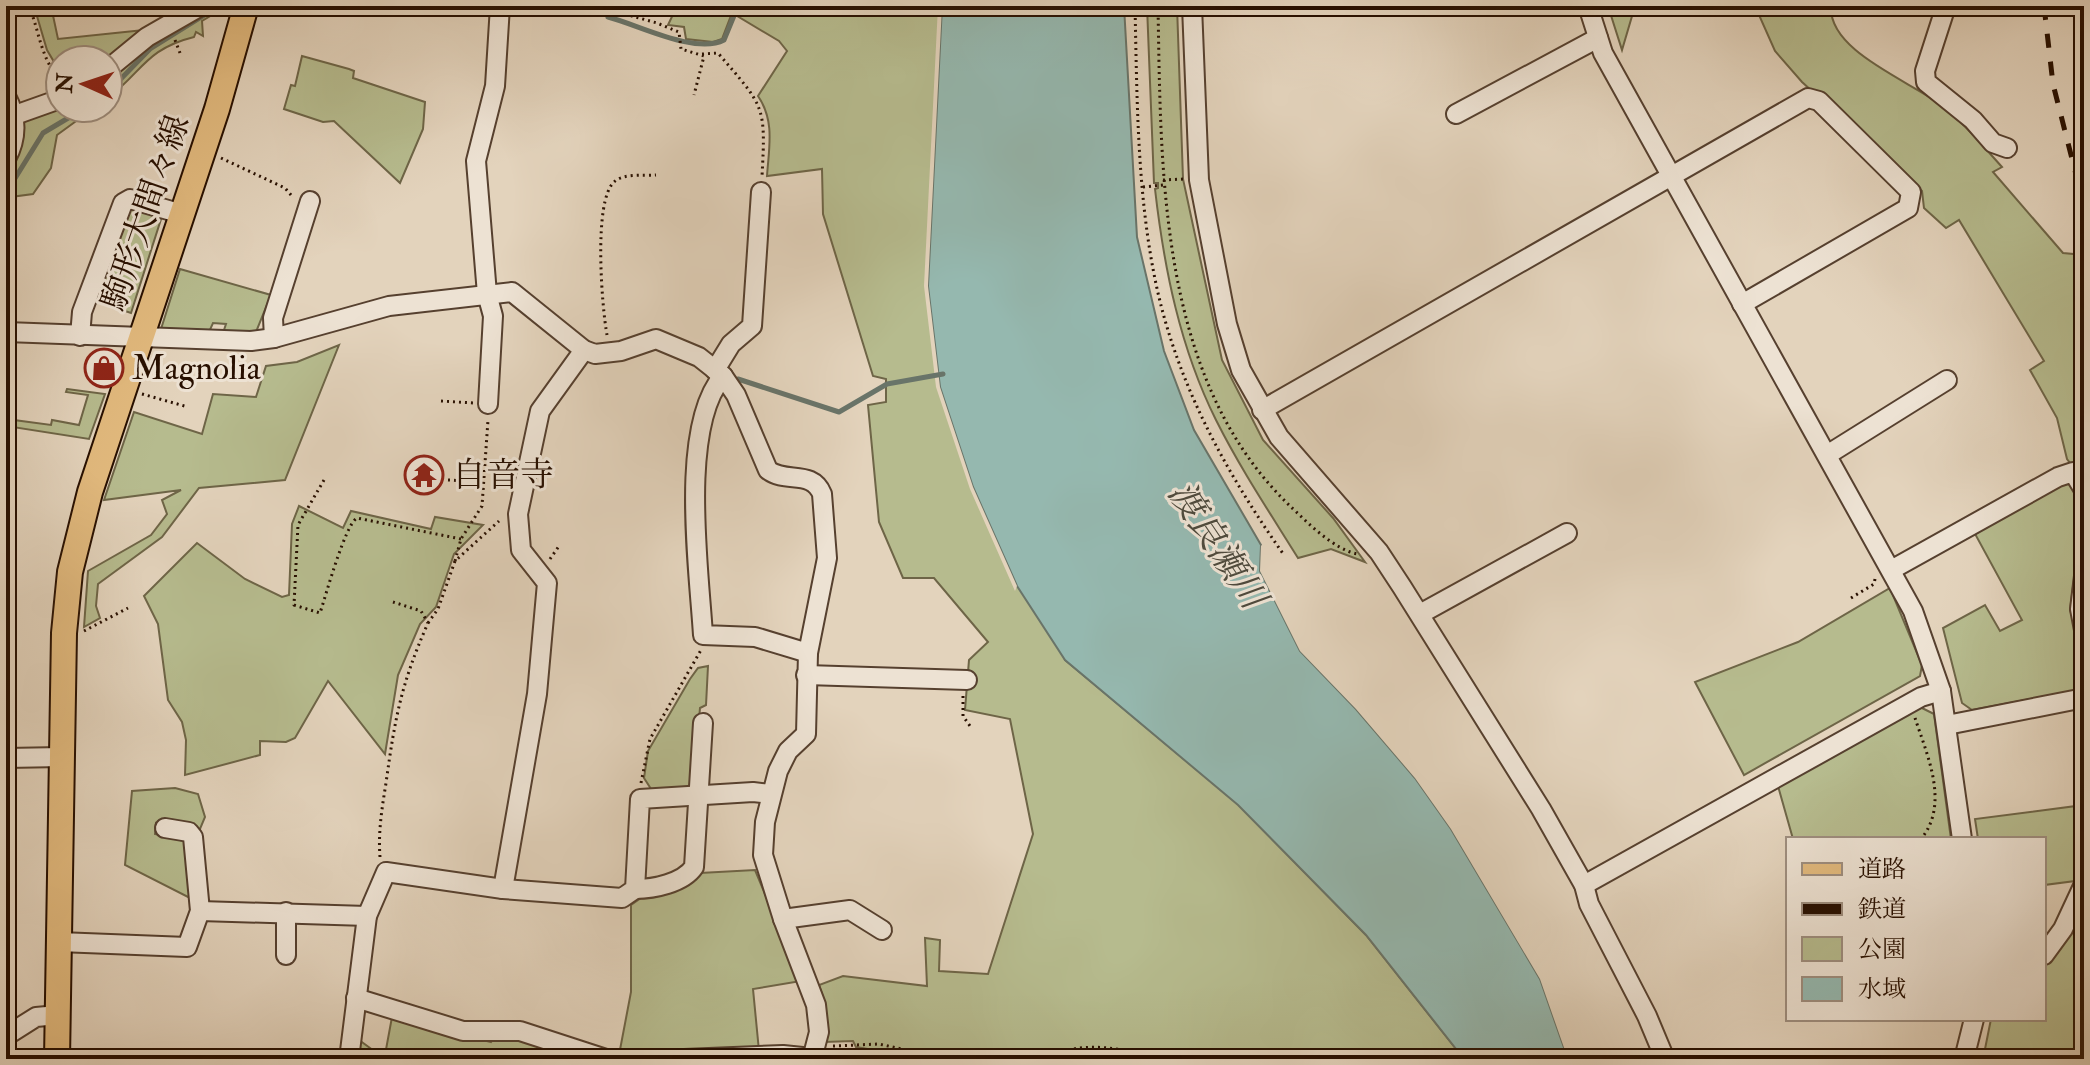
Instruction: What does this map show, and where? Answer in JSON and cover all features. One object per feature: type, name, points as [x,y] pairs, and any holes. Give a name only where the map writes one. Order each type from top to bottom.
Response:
[{"type":"main road","name":"駒形大間々線","points":[[57,1059],[64,633],[68,587],[80,527],[140,336],[229,74],[246,6]]},
{"type":"street","points":[[124,56],[147,37],[201,6]]},
{"type":"street","points":[[488,404],[493,316],[487,294],[476,161],[495,86],[500,6]]},
{"type":"street","points":[[1192,6],[1199,180],[1235,352],[1262,410],[1295,458],[1379,552],[1541,809],[1584,885],[1589,904],[1647,1016],[1665,1059]]},
{"type":"street","points":[[1588,6],[1598,38],[1671,175],[1921,628],[1941,691],[1962,837]]},
{"type":"street","points":[[1946,6],[1925,71],[1926,82],[1973,120],[1993,143],[2007,148]]},
{"type":"street","points":[[1456,114],[1598,38]]},
{"type":"street","points":[[6,96],[15,115],[14,139],[6,159]]},
{"type":"street","points":[[1262,410],[1808,98],[1819,101],[1911,192],[1908,208],[1742,304]]},
{"type":"street","points":[[15,115],[44,105]]},
{"type":"street","points":[[761,192],[752,326],[731,344],[707,399],[694,468],[703,635],[755,637],[808,653]]},
{"type":"street","points":[[80,336],[82,312],[123,203],[130,199],[182,214]]},
{"type":"street","points":[[274,338],[271,324],[310,201]]},
{"type":"street","points":[[6,332],[223,342],[274,338],[389,306],[487,294],[517,294],[584,350],[610,353],[656,339],[686,350],[719,373],[743,409],[768,470],[782,477],[809,478],[818,485],[822,494],[827,558],[808,653],[806,734],[783,758],[771,794],[763,855],[783,919],[815,997],[814,1054],[684,1059]]},
{"type":"street","points":[[503,889],[537,694],[547,583],[521,550],[517,535],[518,514],[540,411],[584,350]]},
{"type":"street","points":[[1827,455],[1947,380]]},
{"type":"street","points":[[1889,566],[2068,473],[2073,472],[2084,490]]},
{"type":"street","points":[[1420,614],[1567,533]]},
{"type":"street","points":[[2084,576],[2080,609],[2084,630]]},
{"type":"street","points":[[806,675],[966,680]]},
{"type":"street","points":[[1584,885],[1911,703],[1941,691]]},
{"type":"street","points":[[1947,725],[2084,698]]},
{"type":"street","points":[[349,1059],[367,916],[386,872],[503,889],[622,898],[635,889],[648,889],[686,877],[694,867],[703,723]]},
{"type":"street","points":[[6,758],[62,757]]},
{"type":"street","points":[[635,889],[640,799],[698,794],[771,794]]},
{"type":"street","points":[[59,942],[181,948],[190,942],[200,911],[193,837],[189,832],[165,828]]},
{"type":"street","points":[[2046,952],[2063,929],[2084,884]]},
{"type":"street","points":[[783,919],[850,910],[882,930]]},
{"type":"street","points":[[200,911],[367,916]]},
{"type":"street","points":[[286,912],[286,955]]},
{"type":"street","points":[[356,998],[463,1031],[520,1031],[606,1059]]},
{"type":"street","points":[[6,1036],[36,1017],[58,1015]]},
{"type":"street","points":[[1964,1059],[1974,1021]]},
{"type":"path","points":[[29,6],[44,52]]},
{"type":"path","points":[[596,6],[657,23],[681,36],[681,49],[702,54],[718,53],[761,107],[765,125],[761,192]]},
{"type":"path","points":[[1135,6],[1143,187],[1154,277],[1183,373],[1229,471],[1284,555]]},
{"type":"path","points":[[177,44],[180,53]]},
{"type":"path","points":[[694,95],[705,64],[702,54]]},
{"type":"path","points":[[214,155],[285,188],[291,195]]},
{"type":"path","points":[[610,353],[602,306],[607,197],[616,180],[656,175]]},
{"type":"path","points":[[1143,187],[1187,178]]},
{"type":"path","points":[[123,389],[188,407]]},
{"type":"path","points":[[386,872],[381,863],[379,836],[393,722],[403,681],[428,623],[438,609],[461,539],[482,506],[485,482],[488,404],[441,401]]},
{"type":"path","points":[[324,480],[298,525],[294,605],[320,613],[341,556],[346,529],[357,518],[461,539]]},
{"type":"path","points":[[448,480],[485,482]]},
{"type":"path","points":[[455,561],[499,521],[518,514]]},
{"type":"path","points":[[1851,598],[1874,584],[1876,569],[1889,566]]},
{"type":"path","points":[[393,602],[421,611],[428,623]]},
{"type":"path","points":[[64,633],[84,632],[128,608]]},
{"type":"path","points":[[640,799],[644,753],[701,654],[703,635]]},
{"type":"path","points":[[966,680],[963,716],[970,726]]},
{"type":"path","points":[[1911,703],[1934,787],[1932,821],[1922,837]]},
{"type":"path","points":[[814,1054],[879,1044],[929,1055]]},
{"type":"path","points":[[1046,1059],[1079,1049],[1111,1049],[1151,1059]]},
{"type":"green space","points":[[34,6],[51,6],[58,39],[144,30],[206,7],[212,15],[202,21],[203,36],[196,32],[194,37],[155,54],[124,84],[124,44],[45,44]]},
{"type":"green space","points":[[677,6],[942,6],[928,286],[1065,660],[1238,804],[1366,935],[1464,1059],[927,1059],[856,1047],[853,1041],[824,1042],[823,997],[819,985],[843,976],[927,986],[925,938],[940,940],[939,971],[988,974],[1033,834],[1010,719],[965,710],[969,660],[988,642],[934,578],[903,578],[879,522],[868,405],[886,402],[886,379],[873,376],[823,214],[822,169],[767,176],[769,125],[758,96],[787,51],[779,41],[732,13],[722,39],[713,42],[686,39],[684,27],[668,25]]},
{"type":"green space","points":[[1147,6],[1177,6],[1183,179],[1222,360],[1263,440],[1333,518],[1365,562],[1331,549],[1298,558],[1235,455],[1203,393],[1175,307],[1159,219],[1155,189],[1158,183],[1154,183]]},
{"type":"green space","points":[[1608,6],[1635,6],[1622,50]]},
{"type":"green space","points":[[1755,6],[1831,6],[1834,22],[1856,51],[1949,112],[2002,167],[1993,172],[2063,253],[2084,255],[2084,481],[2067,459],[2057,418],[2030,370],[2044,361],[1959,220],[1946,228],[1924,208],[1922,191],[1802,82],[1775,51]]},
{"type":"green space","points":[[302,56],[349,69],[354,71],[353,78],[425,102],[423,129],[400,183],[334,121],[323,122],[284,109],[291,85],[295,86]]},
{"type":"green space","points":[[42,111],[44,124],[72,124],[57,135],[51,168],[33,194],[11,197],[6,211],[6,171],[12,162],[22,123]]},
{"type":"green space","points":[[128,203],[162,216],[131,313],[92,300]]},
{"type":"green space","points":[[180,269],[271,295],[256,332],[223,333],[226,324],[213,323],[209,332],[161,329]]},
{"type":"green space","points":[[339,345],[285,480],[199,488],[162,537],[98,584],[96,606],[100,618],[84,627],[88,571],[151,535],[167,514],[162,500],[181,490],[104,500],[134,412],[202,434],[213,394],[256,397],[266,366],[297,362]]},
{"type":"green space","points":[[67,389],[105,394],[89,439],[6,426],[6,419],[51,425],[52,420],[79,425],[88,395],[66,392]]},
{"type":"green space","points":[[2068,479],[2079,491],[2083,508],[2070,610],[2084,654],[2084,689],[1972,710],[1962,703],[1943,628],[1985,605],[2000,631],[2022,620],[1974,532]]},
{"type":"green space","points":[[299,506],[343,528],[351,511],[431,529],[435,517],[483,525],[454,554],[436,607],[420,624],[398,675],[385,754],[328,681],[295,738],[286,742],[260,741],[260,755],[185,775],[186,740],[182,722],[168,700],[158,624],[144,596],[197,543],[245,579],[282,597],[289,595],[292,524]]},
{"type":"green space","points":[[1890,588],[1922,665],[1920,676],[1744,775],[1695,682],[1798,642]]},
{"type":"green space","points":[[708,666],[706,705],[700,708],[693,787],[653,792],[644,778],[648,751],[690,679],[698,668]]},
{"type":"green space","points":[[1920,707],[1934,714],[1951,837],[1792,837],[1778,786]]},
{"type":"green space","points":[[175,788],[198,794],[205,817],[200,829],[156,823],[155,834],[184,841],[190,898],[125,865],[132,791]]},
{"type":"green space","points":[[2084,805],[2084,857],[2075,881],[2046,885],[2046,837],[1978,837],[1975,819]]},
{"type":"green space","points":[[755,870],[801,981],[753,989],[759,1051],[619,1055],[631,992],[631,905],[641,898],[677,887],[700,873]]},
{"type":"green space","points":[[2084,903],[2084,1043],[2077,1059],[1983,1059],[1991,1021],[2046,1021],[2046,964]]},
{"type":"green space","points":[[392,1017],[491,1042],[495,1037],[517,1035],[551,1048],[548,1059],[355,1059],[359,1040],[381,1056],[385,1055]]},
{"type":"water","name":"渡良瀬川","points":[[942,6],[1124,6],[1137,237],[1164,351],[1194,430],[1261,545],[1260,571],[1300,651],[1356,709],[1415,778],[1451,829],[1540,979],[1568,1059],[1464,1059],[1366,935],[1238,805],[1065,660],[1017,586],[973,487],[940,387],[928,286]]},
{"type":"pier","points":[[938,6],[942,6],[928,286],[940,387],[973,487],[1017,586],[1015,591],[970,489],[936,387],[924,286]]},
{"type":"pier","points":[[1261,545],[1265,548],[1264,571],[1304,648],[1360,706],[1418,776],[1455,827],[1518,931],[1544,977],[1572,1059],[1568,1059],[1540,979],[1451,829],[1415,778],[1356,709],[1300,651],[1260,571]]},
{"type":"waterway","points":[[124,76],[150,49],[219,6]]},
{"type":"waterway","points":[[608,17],[667,37],[712,44],[724,40],[738,6]]},
{"type":"waterway","points":[[6,193],[43,133],[58,124]]},
{"type":"waterway","points":[[738,379],[839,412],[887,384],[943,374]]},
{"type":"railway","points":[[2044,6],[2053,84],[2084,206]]},
{"type":"place","name":"Magnolia","points":[[104,368]]},
{"type":"place","name":"自音寺","points":[[424,475]]}]
